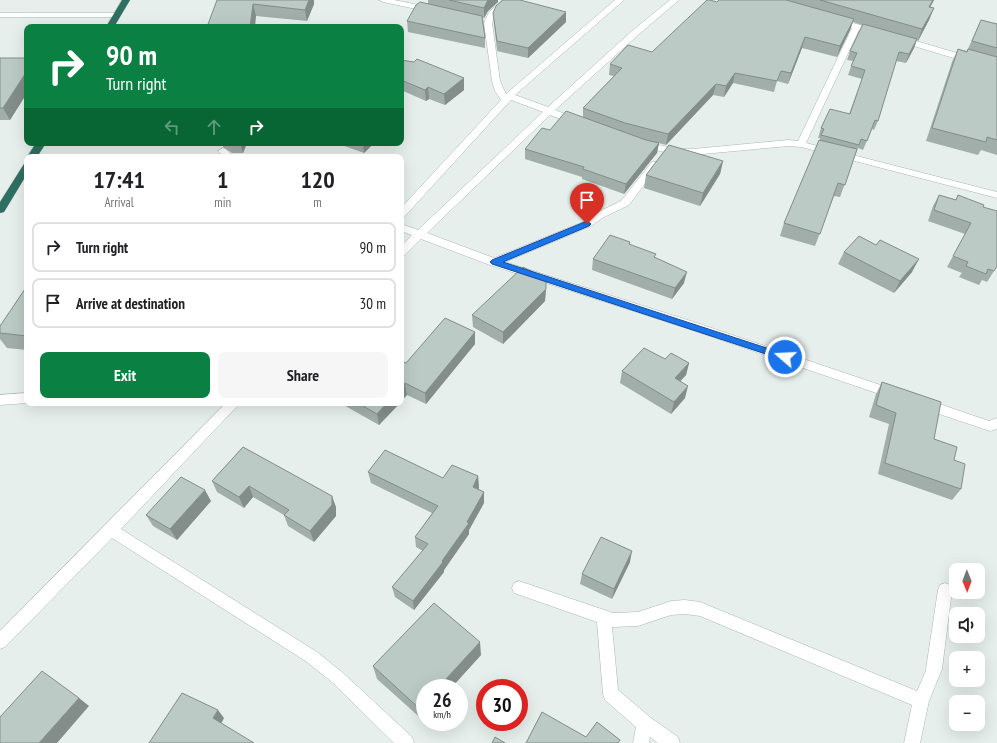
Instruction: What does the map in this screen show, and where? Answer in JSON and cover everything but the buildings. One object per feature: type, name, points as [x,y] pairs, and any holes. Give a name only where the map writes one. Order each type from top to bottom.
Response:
[{"type":"highway","points":[[112,24],[126,0]]},
{"type":"highway","points":[[0,210],[24,171]]},
{"type":"street","points":[[383,0],[435,12]]},
{"type":"street","points":[[508,0],[484,22],[499,91],[507,98],[549,111],[583,124]]},
{"type":"street","points":[[404,211],[507,98],[620,0]]},
{"type":"street","points":[[404,249],[549,111],[635,33],[675,0]]},
{"type":"street","points":[[0,15],[117,15]]},
{"type":"street","points":[[828,19],[997,68]]},
{"type":"street","points":[[801,144],[857,27]]},
{"type":"street","points":[[633,142],[678,152],[706,152],[788,143],[801,144],[997,195]]},
{"type":"street","points":[[494,262],[587,224],[600,215],[625,203],[666,150]]},
{"type":"street","points":[[404,228],[494,262],[704,330],[910,400],[990,426],[997,423]]},
{"type":"street","points":[[0,400],[24,398]]},
{"type":"street","points":[[0,642],[231,406]]},
{"type":"street","points":[[111,530],[312,657],[338,678],[406,743]]},
{"type":"street","points":[[519,588],[613,620],[638,619],[671,608],[685,607],[700,609],[921,701]]},
{"type":"street","points":[[912,743],[921,701],[934,669],[945,590]]},
{"type":"street","points":[[604,616],[611,694],[645,724],[672,743]]},
{"type":"street","points":[[641,743],[645,724]]},
{"type":"route","points":[[587,224],[494,262],[785,357]]}]
